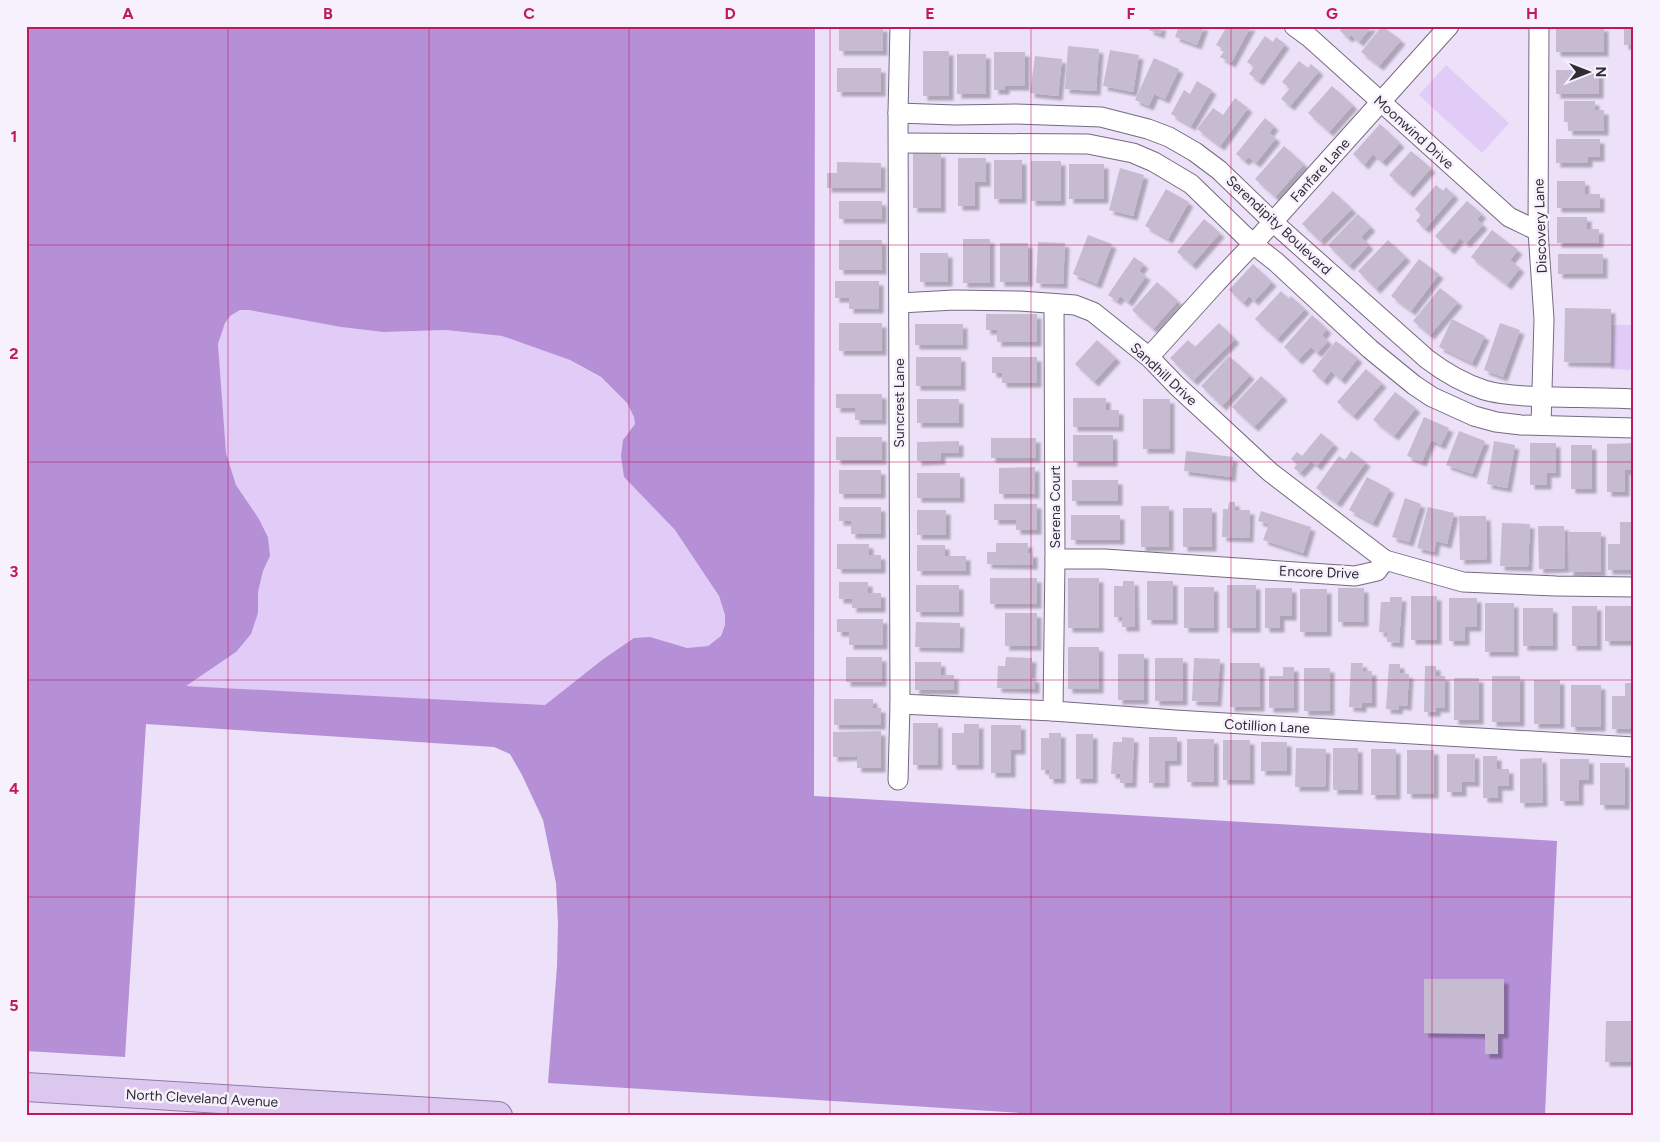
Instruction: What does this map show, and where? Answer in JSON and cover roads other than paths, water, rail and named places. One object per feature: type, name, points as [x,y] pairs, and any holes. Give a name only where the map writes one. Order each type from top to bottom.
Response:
[{"type":"main road","name":"North Cleveland Avenue","points":[[26,1087],[498,1116]]},
{"type":"street","name":"Suncrest Lane","points":[[898,780],[900,704],[898,616],[900,303],[898,113],[900,26]]},
{"type":"street","name":"Moonwind Drive","points":[[1294,26],[1309,37],[1508,217],[1538,231]]},
{"type":"street","name":"Fanfare Lane","points":[[1149,358],[1449,26]]},
{"type":"street","name":"Discovery Lane","points":[[1539,26],[1538,231],[1544,319],[1541,425]]},
{"type":"street","name":"Serendipity Boulevard","points":[[898,113],[1078,115],[1101,117],[1124,122],[1169,137],[1195,152],[1219,170],[1273,222],[1427,359],[1442,370],[1485,390],[1506,394],[1542,397],[1634,398]]},
{"type":"street","name":"Serendipity Boulevard","points":[[899,143],[1088,144],[1133,153],[1177,174],[1191,184],[1254,244],[1370,348],[1414,385],[1432,397],[1474,416],[1496,422],[1521,425],[1634,428]]},
{"type":"street","name":"Sandhill Drive","points":[[900,303],[954,300],[1020,301],[1075,306],[1093,312],[1149,358],[1176,386],[1270,472],[1385,560]]},
{"type":"street","name":"Serena Court","points":[[1053,711],[1055,558],[1054,304]]},
{"type":"street","name":"Encore Drive","points":[[1055,558],[1355,576],[1377,571],[1385,560]]},
{"type":"street","points":[[1385,560],[1463,582],[1634,587]]},
{"type":"street","name":"Cotillion Lane","points":[[900,704],[1053,711],[1185,721],[1634,748]]}]
